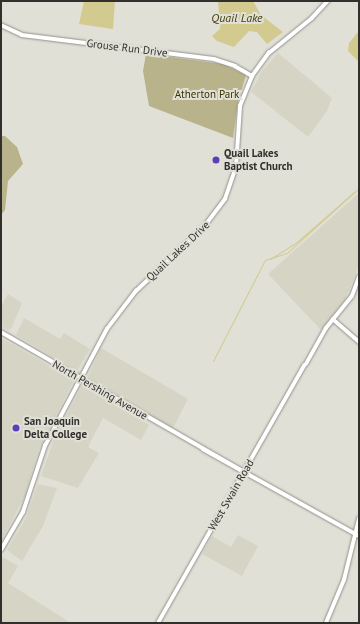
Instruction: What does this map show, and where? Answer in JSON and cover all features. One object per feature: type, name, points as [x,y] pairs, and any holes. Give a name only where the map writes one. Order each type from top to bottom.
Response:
[{"type":"main road","name":"Quail Lakes Drive","points":[[1,550],[23,512],[45,446],[106,329],[127,300],[204,227],[222,205],[235,174],[238,116],[244,94],[252,76],[269,53],[306,24],[328,1]]},
{"type":"main road","name":"Grouse Run Drive","points":[[1,25],[22,35],[214,59],[234,66],[252,76]]},
{"type":"main road","name":"West Swain Road","points":[[158,623],[305,365],[333,319],[352,296],[359,277]]},
{"type":"main road","points":[[333,319],[359,342]]},
{"type":"main road","name":"North Pershing Avenue","points":[[1,332],[200,447],[359,536]]},
{"type":"main road","points":[[326,623],[344,580],[354,533],[359,519]]},
{"type":"shaded area","points":[[278,53],[332,98],[327,111],[308,137],[251,92],[262,71]]},
{"type":"shaded area","points":[[359,193],[359,266],[343,304],[321,330],[268,274]]},
{"type":"shaded area","points":[[8,294],[22,303],[11,329],[8,330],[1,326],[1,306]]},
{"type":"shaded area","points":[[24,318],[60,339],[64,333],[90,349],[77,371],[16,335]]},
{"type":"shaded area","points":[[1,338],[74,380],[39,449],[25,495],[1,542]]},
{"type":"shaded area","points":[[101,348],[188,399],[173,428],[88,377]]},
{"type":"shaded area","points":[[82,386],[149,425],[141,440],[103,418],[88,447],[99,453],[78,488],[41,476],[54,439]]},
{"type":"shaded area","points":[[38,484],[57,488],[43,526],[22,561],[7,550],[25,520]]},
{"type":"shaded area","points":[[238,535],[258,546],[242,576],[202,554],[212,536],[231,547]]},
{"type":"shaded area","points":[[3,557],[18,566],[8,583],[71,623],[1,623],[1,558]]},
{"type":"green space","name":"Atherton Park","points":[[146,54],[223,64],[246,75],[238,102],[233,138],[149,106],[143,71]]},
{"type":"green space","points":[[1,136],[5,136],[17,147],[23,164],[8,181],[5,210],[1,215]]},
{"type":"water","points":[[84,1],[115,1],[113,29],[79,24]]},
{"type":"water","name":"Quail Lake","points":[[218,1],[253,1],[261,15],[283,32],[267,44],[257,32],[249,31],[234,47],[217,41],[212,36],[220,29]]},
{"type":"water","points":[[359,31],[359,62],[348,51],[349,43]]},
{"type":"waterway","points":[[213,361],[265,260],[287,253],[359,188]]},
{"type":"waterway","points":[[270,259],[297,242],[354,192]]},
{"type":"place","name":"Quail Lakes Baptist Church","points":[[216,160]]},
{"type":"place","name":"San Joaquin Delta College","points":[[16,428]]}]
